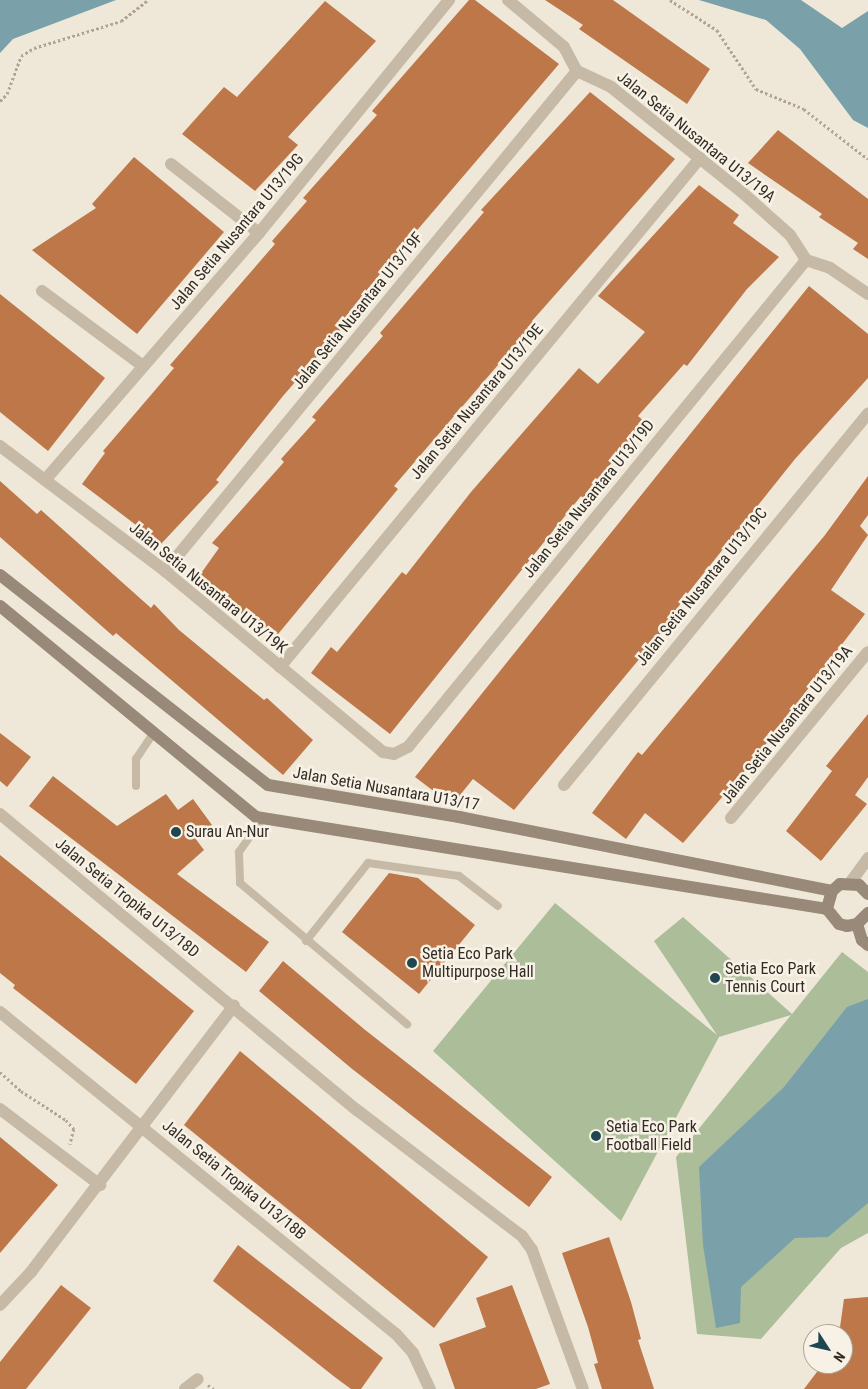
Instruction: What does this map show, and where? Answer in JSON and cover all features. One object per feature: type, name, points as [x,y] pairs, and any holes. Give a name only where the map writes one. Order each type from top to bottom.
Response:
[{"type":"main road","name":"Jalan Setia Nusantara U13/17","points":[[0,576],[268,785],[459,817],[832,891]]},
{"type":"main road","points":[[0,606],[256,817],[827,909],[839,924],[857,924],[868,913]]},
{"type":"main road","points":[[827,909],[832,891],[850,883],[868,894]]},
{"type":"main road","points":[[857,924],[862,940],[868,945]]},
{"type":"street","name":"Jalan Setia Nusantara U13/19G","points":[[45,480],[259,233],[449,0]]},
{"type":"street","points":[[508,0],[564,48],[576,71]]},
{"type":"street","name":"Jalan Setia Nusantara U13/19A","points":[[576,71],[611,87],[700,158],[790,235],[806,260]]},
{"type":"street","name":"Jalan Setia Nusantara U13/19F","points":[[165,571],[576,71]]},
{"type":"street","name":"Jalan Setia Nusantara U13/19E","points":[[280,667],[700,158]]},
{"type":"street","points":[[171,164],[259,233]]},
{"type":"street","points":[[806,260],[830,268],[868,294]]},
{"type":"street","name":"Jalan Setia Nusantara U13/19D","points":[[394,754],[408,746],[806,260]]},
{"type":"street","points":[[42,291],[143,366]]},
{"type":"street","name":"Jalan Setia Nusantara U13/19C","points":[[564,785],[868,413]]},
{"type":"street","name":"Jalan Setia Nusantara U13/19K","points":[[0,446],[165,571],[383,752],[394,754]]},
{"type":"street","name":"Jalan Setia Nusantara U13/19A","points":[[731,818],[868,652]]},
{"type":"street","name":"Jalan Setia Tropika U13/18D","points":[[0,814],[234,1006],[357,1110],[522,1236],[532,1250],[583,1389]]},
{"type":"street","points":[[850,883],[868,858]]},
{"type":"street","points":[[0,1305],[31,1272],[100,1185],[234,1006]]},
{"type":"street","name":"Jalan Setia Tropika U13/18B","points":[[0,1012],[144,1127],[396,1334],[414,1353],[430,1389]]},
{"type":"street","points":[[0,1109],[100,1185]]},
{"type":"street","points":[[185,1389],[198,1379]]},
{"type":"lane","points":[[136,786],[136,758],[154,732]]},
{"type":"lane","points":[[263,818],[239,852],[240,883],[306,941],[407,1024]]},
{"type":"lane","points":[[306,941],[368,863],[459,876],[498,906]]},
{"type":"path","points":[[0,100],[7,94],[20,56],[34,48],[121,21],[148,0]]},
{"type":"path","points":[[670,0],[717,30],[756,89],[804,110],[868,159]]},
{"type":"path","points":[[0,1072],[74,1129],[69,1143],[84,1158],[77,1168]]},
{"type":"green space","points":[[555,903],[717,1035],[654,941],[683,917],[792,1014],[842,952],[868,972],[868,1233],[841,1248],[761,1339],[697,1334],[676,1157],[791,1015],[719,1037],[621,1221],[433,1051]]},
{"type":"water","points":[[0,0],[116,0],[13,39],[0,53]]},
{"type":"water","points":[[699,0],[801,0],[842,28],[868,11],[868,128],[853,120],[800,49],[766,20]]},
{"type":"water","points":[[868,999],[868,1203],[828,1237],[795,1238],[741,1287],[740,1323],[716,1328],[703,1245],[699,1167],[784,1087],[847,1007]]},
{"type":"building","points":[[469,0],[475,0],[559,64],[349,312],[353,315],[283,396],[216,480],[219,482],[161,544],[82,484],[105,453],[103,451],[174,368],[170,365],[275,244],[272,241],[307,201],[303,198],[377,115],[372,111]]},
{"type":"building","points":[[545,0],[613,0],[710,69],[687,104],[579,29],[583,25]]},
{"type":"building","points":[[325,1],[376,41],[288,137],[298,145],[255,191],[182,134],[224,87],[237,97]]},
{"type":"building","points":[[590,92],[675,159],[532,321],[534,323],[394,486],[398,489],[274,639],[197,579],[219,548],[212,543],[284,462],[281,459],[316,420],[312,417],[383,336],[380,333],[484,212],[481,210]]},
{"type":"building","points":[[778,130],[868,199],[868,259],[853,249],[858,243],[819,217],[822,214],[748,163]]},
{"type":"building","points":[[134,157],[224,232],[137,334],[32,250],[96,208],[92,204]]},
{"type":"building","points":[[699,185],[739,215],[733,223],[779,257],[747,289],[687,366],[684,364],[638,416],[645,422],[583,498],[581,496],[390,734],[311,673],[331,647],[337,652],[402,572],[406,575],[471,492],[579,368],[598,384],[645,332],[598,296]]},
{"type":"building","points":[[809,286],[868,334],[868,378],[795,459],[684,598],[665,628],[514,810],[473,779],[452,805],[415,777]]},
{"type":"building","points":[[0,294],[105,378],[48,451],[0,412]]},
{"type":"building","points":[[868,476],[868,515],[860,526],[868,535],[831,590],[865,614],[753,761],[683,843],[645,813],[626,839],[592,813],[638,752],[642,755],[825,535]]},
{"type":"building","points":[[0,481],[37,514],[41,510],[151,608],[154,604],[179,630],[264,700],[267,698],[313,740],[283,775],[116,633],[113,636],[0,537]]},
{"type":"building","points":[[868,714],[868,777],[855,795],[867,804],[821,861],[786,831],[832,771],[826,766]]},
{"type":"building","points":[[0,733],[31,757],[7,787],[0,781]]},
{"type":"building","points":[[53,776],[117,826],[166,794],[178,810],[193,799],[212,825],[195,838],[204,850],[177,874],[269,942],[246,972],[29,806]]},
{"type":"building","points":[[0,855],[194,1011],[136,1084],[13,988],[15,985],[0,973]]},
{"type":"building","name":"Setia Eco Park Multipurpose Hall","points":[[389,873],[418,878],[475,925],[419,994],[342,932]]},
{"type":"building","points":[[283,961],[364,1029],[552,1177],[529,1207],[351,1068],[259,991]]},
{"type":"building","points":[[240,1051],[488,1257],[434,1328],[184,1125]]},
{"type":"building","points":[[0,1137],[58,1185],[0,1253]]},
{"type":"building","points":[[609,1237],[631,1302],[641,1339],[638,1340],[654,1389],[602,1389],[594,1364],[598,1363],[588,1327],[562,1253]]},
{"type":"building","points":[[238,1245],[383,1358],[361,1389],[351,1389],[213,1281]]},
{"type":"building","points":[[61,1285],[91,1308],[26,1389],[0,1389],[0,1362]]},
{"type":"building","points":[[512,1285],[550,1384],[536,1389],[455,1389],[439,1344],[486,1327],[476,1298]]},
{"type":"building","points":[[868,1297],[868,1389],[804,1389],[815,1374],[853,1374],[853,1324],[840,1324],[844,1299]]},
{"type":"place","name":"Surau An-Nur","points":[[176,832]]},
{"type":"place","name":"Setia Eco Park Multipurpose Hall","points":[[412,963]]},
{"type":"place","name":"Setia Eco Park Tennis Court","points":[[715,978]]},
{"type":"place","name":"Setia Eco Park Football Field","points":[[596,1136]]}]
